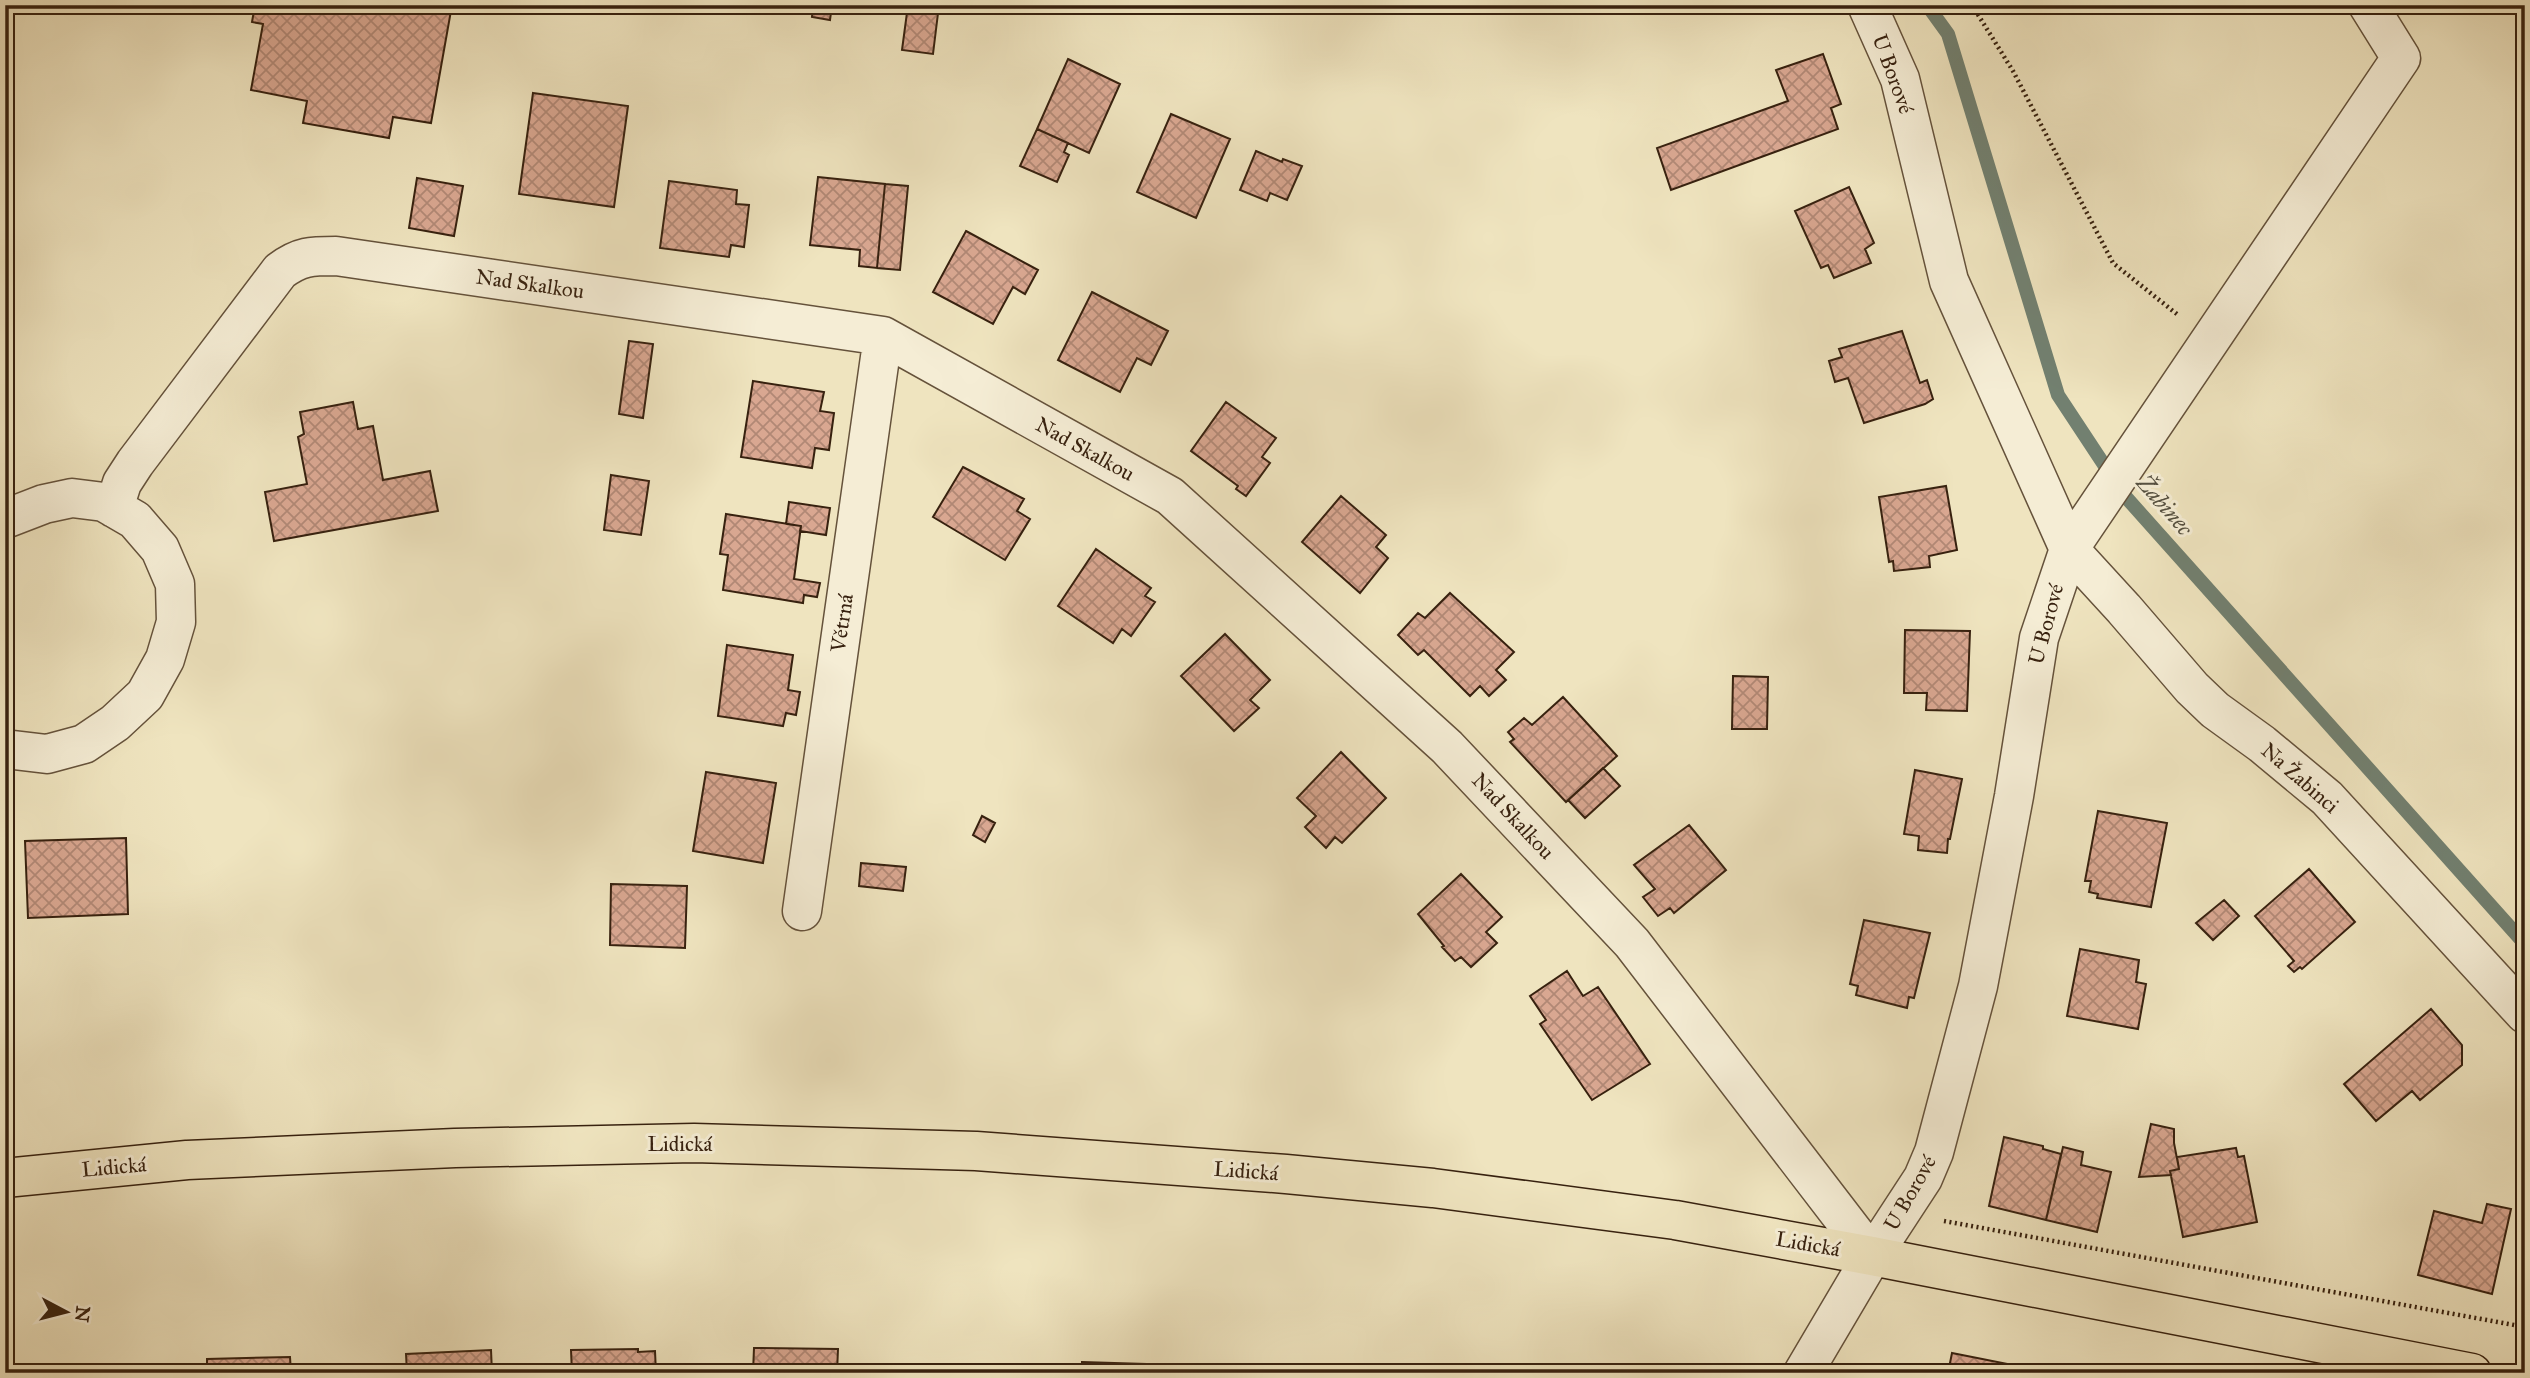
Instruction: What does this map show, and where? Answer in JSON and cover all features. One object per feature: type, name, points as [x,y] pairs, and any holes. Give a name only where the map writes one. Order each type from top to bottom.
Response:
[{"type":"main road","name":"Lidická","points":[[5,1178],[187,1160],[455,1148],[694,1143],[976,1151],[1286,1174],[1433,1188],[1675,1220],[2472,1373]]},
{"type":"street","name":"U Borové","points":[[1803,1373],[1872,1256],[1923,1178],[1934,1152],[1978,986],[2014,796],[2039,638],[2069,549],[1949,281],[1900,79],[1867,5]]},
{"type":"street","points":[[2069,549],[2401,58],[2368,5]]},
{"type":"street","name":"Nad Skalkou","points":[[114,508],[122,483],[135,463],[279,271],[295,260],[312,256],[336,256],[883,336],[1170,496],[1447,747],[1632,943],[1872,1256]]},
{"type":"street","name":"Větrná","points":[[802,911],[883,336]]},
{"type":"street","points":[[5,519],[44,504],[72,498],[104,502],[135,520],[160,549],[175,584],[176,622],[165,659],[145,695],[116,723],[84,744],[47,754],[5,749]]},
{"type":"street","name":"Na Žabinci","points":[[2069,549],[2192,688],[2215,710],[2281,758],[2327,798],[2525,1014]]},
{"type":"path","points":[[1972,5],[2012,71],[2113,263],[2209,341]]},
{"type":"path","points":[[1899,1213],[2525,1327]]},
{"type":"building","points":[[255,5],[452,5],[431,123],[393,117],[389,138],[303,123],[307,101],[251,90],[263,24],[252,22]]},
{"type":"building","points":[[813,5],[832,5],[830,20],[812,17]]},
{"type":"building","points":[[908,5],[939,5],[933,54],[902,50]]},
{"type":"building","points":[[1823,54],[1841,104],[1831,108],[1838,129],[1671,190],[1657,148],[1788,101],[1776,70]]},
{"type":"building","points":[[1068,59],[1120,84],[1089,153],[1037,129]]},
{"type":"building","points":[[533,93],[628,106],[614,207],[519,194]]},
{"type":"building","points":[[1171,114],[1230,139],[1196,218],[1137,192]]},
{"type":"building","points":[[1037,129],[1068,143],[1064,152],[1069,155],[1057,182],[1020,166]]},
{"type":"building","points":[[1256,151],[1282,162],[1283,159],[1302,166],[1287,200],[1270,193],[1267,201],[1240,190]]},
{"type":"building","points":[[818,177],[885,184],[877,268],[859,266],[860,250],[810,245]]},
{"type":"building","points":[[417,178],[463,186],[454,236],[409,228]]},
{"type":"building","points":[[669,181],[737,190],[736,204],[749,205],[744,247],[731,245],[729,257],[660,248]]},
{"type":"building","points":[[885,184],[908,186],[900,270],[877,268]]},
{"type":"building","points":[[1849,187],[1874,243],[1865,249],[1871,263],[1834,278],[1828,265],[1821,268],[1795,211]]},
{"type":"building","points":[[966,231],[1038,270],[1025,294],[1013,287],[993,324],[933,292]]},
{"type":"building","points":[[1092,292],[1168,331],[1151,365],[1137,358],[1120,392],[1058,360]]},
{"type":"building","points":[[1902,331],[1920,383],[1927,380],[1933,399],[1864,423],[1848,378],[1835,382],[1829,361],[1842,357],[1839,349]]},
{"type":"building","points":[[629,341],[653,344],[643,418],[619,414]]},
{"type":"building","points":[[753,381],[824,392],[820,411],[834,413],[829,450],[815,448],[812,468],[741,457]]},
{"type":"building","points":[[353,402],[358,429],[373,426],[383,480],[430,471],[438,511],[274,541],[265,492],[307,484],[298,437],[304,434],[300,412]]},
{"type":"building","points":[[1226,402],[1276,438],[1262,457],[1270,463],[1246,496],[1236,489],[1238,486],[1191,451]]},
{"type":"building","points":[[963,467],[1024,499],[1017,511],[1030,519],[1005,560],[933,517]]},
{"type":"building","points":[[611,475],[649,481],[641,535],[604,530]]},
{"type":"building","points":[[1946,486],[1957,550],[1929,556],[1930,567],[1894,571],[1893,561],[1889,562],[1879,497]]},
{"type":"building","points":[[1341,496],[1386,535],[1376,547],[1388,558],[1360,593],[1302,542]]},
{"type":"building","points":[[789,502],[830,508],[826,535],[800,531],[801,526],[786,524]]},
{"type":"building","points":[[726,514],[801,526],[794,579],[820,583],[817,597],[804,595],[803,603],[723,590],[728,555],[720,554]]},
{"type":"building","points":[[1096,549],[1151,588],[1145,596],[1155,602],[1131,636],[1122,629],[1113,643],[1058,606]]},
{"type":"building","points":[[1450,593],[1514,652],[1496,670],[1506,680],[1489,696],[1480,686],[1470,696],[1424,650],[1418,655],[1398,635],[1418,613],[1425,618]]},
{"type":"building","points":[[1905,630],[1970,631],[1967,711],[1926,710],[1927,693],[1904,693]]},
{"type":"building","points":[[1225,634],[1270,680],[1250,700],[1259,708],[1234,731],[1181,676]]},
{"type":"building","points":[[727,645],[793,655],[788,690],[800,692],[796,715],[786,713],[783,726],[718,716]]},
{"type":"building","points":[[1733,676],[1768,677],[1767,729],[1732,729]]},
{"type":"building","points":[[1563,697],[1617,756],[1566,802],[1510,742],[1514,739],[1508,732],[1524,718],[1532,725]]},
{"type":"building","points":[[1341,752],[1386,798],[1342,843],[1335,837],[1326,848],[1305,827],[1316,816],[1297,798]]},
{"type":"building","points":[[1603,768],[1620,786],[1585,818],[1568,800]]},
{"type":"building","points":[[1915,770],[1962,779],[1947,853],[1918,850],[1919,836],[1904,834]]},
{"type":"building","points":[[706,772],[776,783],[763,863],[693,851]]},
{"type":"building","points":[[2098,811],[2167,823],[2151,907],[2097,898],[2098,894],[2089,892],[2091,881],[2085,881]]},
{"type":"building","points":[[982,816],[995,823],[985,842],[973,835]]},
{"type":"building","points":[[1689,825],[1726,870],[1674,913],[1670,908],[1658,916],[1643,897],[1655,889],[1634,865]]},
{"type":"building","points":[[126,838],[128,914],[28,918],[25,841]]},
{"type":"building","points":[[861,863],[906,867],[903,891],[859,886]]},
{"type":"building","points":[[2309,869],[2355,922],[2302,969],[2300,967],[2294,972],[2288,966],[2294,961],[2255,916]]},
{"type":"building","points":[[1461,874],[1502,917],[1486,932],[1497,943],[1471,967],[1461,957],[1455,961],[1418,914]]},
{"type":"building","points":[[611,884],[687,886],[685,948],[610,945]]},
{"type":"building","points":[[2224,900],[2239,916],[2213,940],[2196,923]]},
{"type":"building","points":[[1864,920],[1930,933],[1914,998],[1909,997],[1907,1008],[1856,995],[1858,986],[1850,984]]},
{"type":"building","points":[[2080,949],[2139,960],[2136,982],[2146,984],[2138,1029],[2067,1016]]},
{"type":"building","points":[[1567,971],[1583,996],[1598,987],[1650,1064],[1592,1100],[1540,1024],[1546,1020],[1530,996]]},
{"type":"building","points":[[2431,1009],[2462,1045],[2462,1065],[2420,1100],[2412,1091],[2376,1121],[2344,1084]]},
{"type":"building","points":[[2151,1124],[2174,1129],[2179,1169],[2170,1171],[2171,1175],[2139,1177]]},
{"type":"building","points":[[2004,1137],[2043,1146],[2043,1149],[2061,1154],[2046,1220],[1989,1206]]},
{"type":"building","points":[[2063,1147],[2083,1152],[2081,1165],[2111,1172],[2097,1232],[2046,1220]]},
{"type":"building","points":[[2236,1148],[2238,1157],[2244,1156],[2257,1222],[2183,1237],[2170,1171],[2179,1169],[2177,1157]]},
{"type":"building","points":[[2487,1204],[2511,1209],[2492,1294],[2418,1275],[2434,1211],[2482,1223]]},
{"type":"building","points":[[754,1348],[838,1349],[837,1373],[753,1373]]},
{"type":"building","points":[[638,1349],[638,1352],[655,1351],[656,1373],[572,1373],[571,1350]]},
{"type":"building","points":[[491,1350],[492,1373],[407,1373],[406,1354]]},
{"type":"building","points":[[1952,1353],[2043,1371],[2043,1373],[1948,1373]]},
{"type":"building","points":[[290,1357],[291,1373],[207,1373],[207,1359]]},
{"type":"building","points":[[1082,1362],[1146,1364],[1146,1373],[1068,1373],[1068,1370],[1082,1370]]},
{"type":"building","points":[[911,1364],[978,1366],[978,1373],[911,1373]]},
{"type":"waterway","name":"Žabinec","points":[[1927,5],[1948,34],[2058,395],[2124,495],[2525,944]]}]
